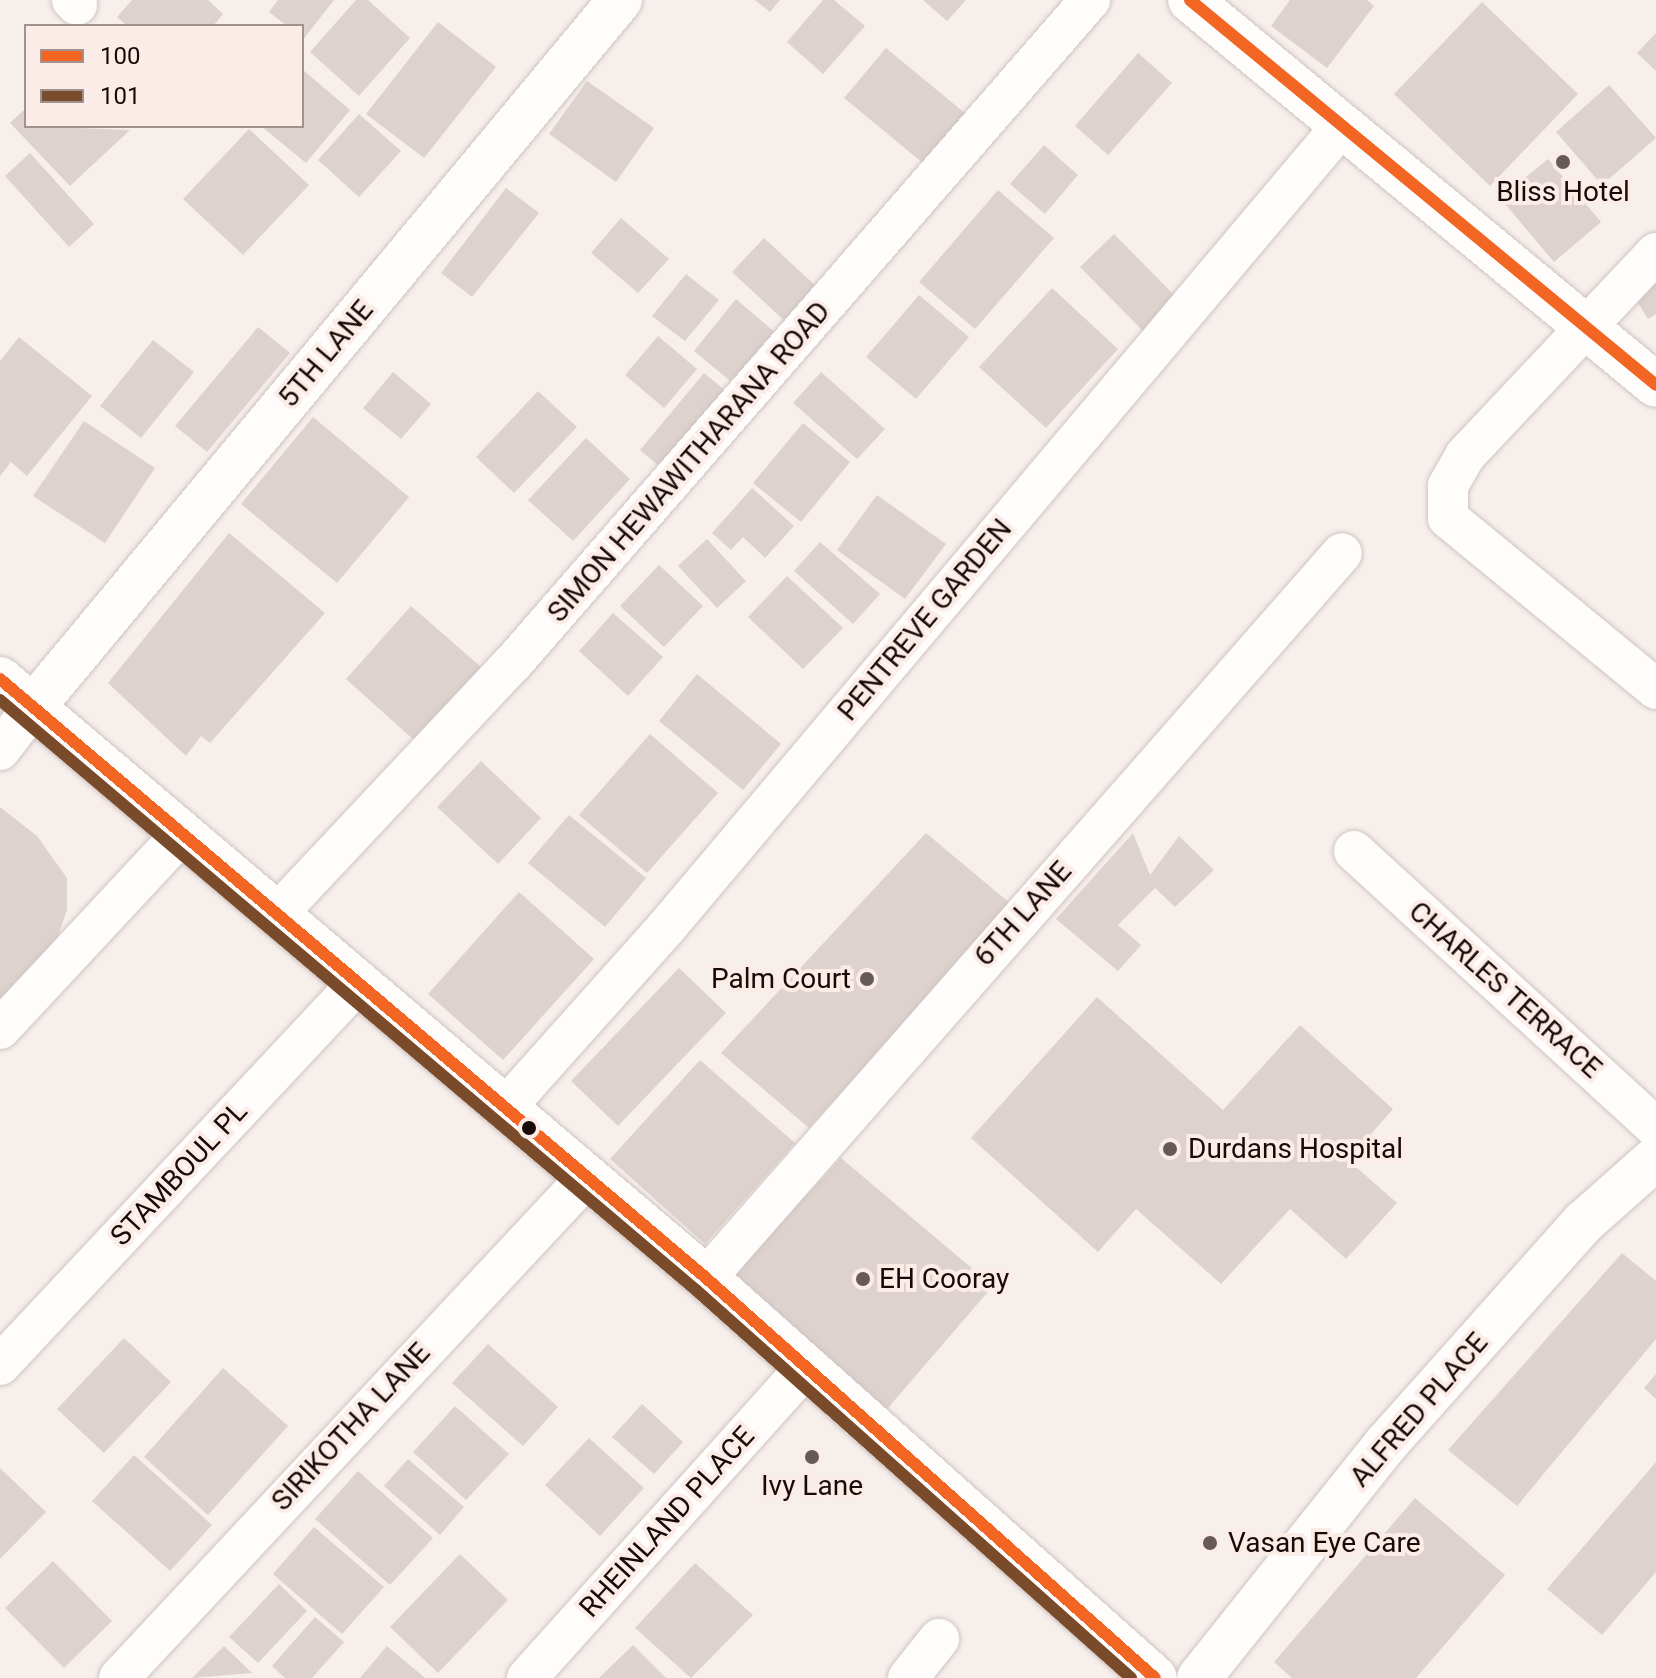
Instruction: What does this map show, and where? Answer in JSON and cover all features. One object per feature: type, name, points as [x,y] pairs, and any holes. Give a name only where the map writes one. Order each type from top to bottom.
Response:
[{"type":"main road","name":"5TH LANE","points":[[33,707],[620,0]]},
{"type":"main road","points":[[1190,0],[1340,128],[1656,385]]},
{"type":"main road","points":[[0,679],[706,1278],[1155,1678]]},
{"type":"main road","name":"ALFRED PLACE","points":[[1199,1678],[1385,1445],[1584,1222],[1656,1158]]},
{"type":"street","name":"SIMON HEWAWITHARANA ROAD","points":[[277,914],[513,663],[1090,0]]},
{"type":"street","name":"PENTREVE GARDEN","points":[[505,1108],[665,929],[1340,128]]},
{"type":"street","points":[[1656,253],[1465,456],[1448,486],[1448,518],[1656,689]]},
{"type":"street","name":"6TH LANE","points":[[706,1278],[1342,553]]},
{"type":"street","points":[[0,750],[33,707]]},
{"type":"street","points":[[0,1029],[182,834]]},
{"type":"street","name":"CHARLES TERRACE","points":[[1354,851],[1656,1128]]},
{"type":"street","name":"STAMBOUL PL","points":[[0,1365],[358,983]]},
{"type":"street","name":"SIRIKOTHA LANE","points":[[119,1678],[586,1178]]},
{"type":"street","name":"RHEINLAND PLACE","points":[[527,1678],[807,1366]]},
{"type":"street","points":[[908,1678],[939,1639]]},
{"type":"building","points":[[132,0],[208,0],[223,14],[215,24],[125,24],[117,17]]},
{"type":"building","points":[[278,0],[334,0],[304,38],[304,24],[284,24],[269,12]]},
{"type":"building","points":[[356,0],[368,0],[410,38],[359,96],[310,52]]},
{"type":"building","points":[[755,0],[780,0],[770,12]]},
{"type":"building","points":[[823,0],[834,0],[865,26],[823,74],[787,42]]},
{"type":"building","points":[[923,0],[966,0],[947,21]]},
{"type":"building","points":[[1290,0],[1367,0],[1374,6],[1327,68],[1271,26]]},
{"type":"building","points":[[1482,2],[1578,94],[1490,186],[1394,94]]},
{"type":"building","points":[[438,22],[496,67],[424,158],[366,114]]},
{"type":"building","points":[[1656,33],[1656,71],[1637,53]]},
{"type":"building","points":[[886,48],[972,119],[930,169],[844,98]]},
{"type":"building","points":[[1138,53],[1172,83],[1108,155],[1075,126]]},
{"type":"building","points":[[304,71],[350,110],[306,163],[263,128],[304,128]]},
{"type":"building","points":[[587,81],[654,128],[616,182],[549,134]]},
{"type":"building","points":[[1609,85],[1656,138],[1602,185],[1556,132]]},
{"type":"building","points":[[24,110],[24,128],[130,130],[70,186],[10,123]]},
{"type":"building","points":[[359,114],[401,151],[359,197],[318,160]]},
{"type":"building","points":[[249,129],[309,185],[243,255],[183,199]]},
{"type":"building","points":[[1044,145],[1078,175],[1045,214],[1010,184]]},
{"type":"building","points":[[30,153],[94,224],[69,247],[5,176]]},
{"type":"building","points":[[1548,159],[1601,222],[1554,262],[1500,198]]},
{"type":"building","points":[[506,188],[539,213],[472,297],[441,273]]},
{"type":"building","points":[[998,190],[1054,238],[975,329],[919,282]]},
{"type":"building","points":[[621,218],[669,259],[638,293],[591,253]]},
{"type":"building","points":[[1114,234],[1181,302],[1147,335],[1080,267]]},
{"type":"building","points":[[764,238],[821,291],[789,325],[732,272]]},
{"type":"building","points":[[1656,270],[1656,314],[1648,319],[1628,287]]},
{"type":"building","points":[[686,274],[719,300],[685,341],[652,316]]},
{"type":"building","points":[[1052,288],[1118,349],[1046,428],[979,367]]},
{"type":"building","points":[[919,295],[969,337],[916,399],[866,357]]},
{"type":"building","points":[[736,299],[777,334],[735,385],[694,351]]},
{"type":"building","points":[[258,327],[290,353],[207,452],[175,426]]},
{"type":"building","points":[[658,336],[697,369],[664,408],[625,375]]},
{"type":"building","points":[[19,337],[92,396],[27,476],[11,462],[0,476],[0,361]]},
{"type":"building","points":[[153,340],[194,372],[141,438],[100,406]]},
{"type":"building","points":[[393,372],[431,404],[401,439],[363,408]]},
{"type":"building","points":[[821,372],[885,429],[857,459],[793,403]]},
{"type":"building","points":[[704,373],[736,399],[671,476],[640,450]]},
{"type":"building","points":[[538,391],[577,427],[514,493],[476,457]]},
{"type":"building","points":[[313,417],[409,497],[337,583],[241,504]]},
{"type":"building","points":[[84,421],[155,468],[105,543],[33,496]]},
{"type":"building","points":[[803,423],[850,462],[801,522],[753,483]]},
{"type":"building","points":[[586,438],[630,479],[573,541],[528,500]]},
{"type":"building","points":[[752,488],[794,526],[765,558],[743,537],[731,550],[712,533]]},
{"type":"building","points":[[877,495],[946,544],[905,599],[837,550]]},
{"type":"building","points":[[229,533],[325,613],[210,743],[201,736],[186,756],[108,683]]},
{"type":"building","points":[[707,539],[746,581],[717,608],[678,566]]},
{"type":"building","points":[[820,542],[880,594],[853,624],[794,571]]},
{"type":"building","points":[[659,565],[703,606],[664,647],[620,606]]},
{"type":"building","points":[[787,576],[843,628],[803,669],[748,617]]},
{"type":"building","points":[[411,606],[481,667],[415,741],[346,679]]},
{"type":"building","points":[[613,613],[663,657],[628,696],[579,651]]},
{"type":"building","points":[[697,674],[781,744],[743,790],[659,721]]},
{"type":"building","points":[[650,734],[718,793],[647,873],[579,815]]},
{"type":"building","points":[[481,761],[541,818],[498,864],[437,807]]},
{"type":"building","points":[[0,807],[37,836],[67,878],[67,910],[55,945],[0,1015]]},
{"type":"building","points":[[569,815],[646,878],[605,927],[528,863]]},
{"type":"building","name":"Palm Court","points":[[926,833],[1011,904],[809,1128],[721,1053]]},
{"type":"building","points":[[1133,833],[1150,875],[1179,836],[1214,870],[1175,907],[1155,888],[1118,925],[1141,945],[1118,971],[1056,919]]},
{"type":"building","points":[[519,892],[594,959],[503,1060],[428,994]]},
{"type":"building","points":[[679,968],[726,1013],[618,1126],[571,1081]]},
{"type":"building","name":"Durdans Hospital","points":[[1097,997],[1223,1110],[1300,1025],[1393,1109],[1348,1160],[1397,1203],[1346,1259],[1290,1209],[1221,1284],[1136,1209],[1098,1252],[971,1138]]},
{"type":"building","points":[[700,1060],[795,1143],[705,1244],[610,1159]]},
{"type":"building","name":"EH Cooray","points":[[841,1158],[993,1286],[887,1409],[734,1273]]},
{"type":"building","points":[[1622,1253],[1656,1281],[1656,1339],[1517,1506],[1448,1450]]},
{"type":"building","points":[[124,1338],[171,1382],[104,1453],[57,1409]]},
{"type":"building","points":[[488,1344],[558,1407],[523,1446],[452,1383]]},
{"type":"building","points":[[223,1368],[288,1426],[208,1515],[144,1457]]},
{"type":"building","points":[[1656,1374],[1656,1399],[1644,1388]]},
{"type":"building","points":[[642,1404],[683,1442],[654,1474],[612,1437]]},
{"type":"building","points":[[455,1406],[509,1454],[466,1500],[413,1452]]},
{"type":"building","points":[[589,1438],[644,1488],[600,1536],[545,1485]]},
{"type":"building","points":[[134,1455],[212,1525],[170,1571],[92,1501]]},
{"type":"building","points":[[408,1459],[464,1507],[440,1535],[384,1486]]},
{"type":"building","points":[[1656,1462],[1656,1572],[1602,1635],[1547,1589]]},
{"type":"building","points":[[0,1468],[46,1512],[0,1559]]},
{"type":"building","points":[[358,1471],[433,1538],[390,1585],[315,1519]]},
{"type":"building","points":[[1415,1498],[1505,1575],[1416,1678],[1292,1678],[1274,1662]]},
{"type":"building","points":[[314,1527],[384,1587],[342,1634],[273,1574]]},
{"type":"building","points":[[460,1554],[508,1600],[438,1673],[390,1627]]},
{"type":"building","points":[[53,1561],[112,1621],[64,1668],[5,1608]]},
{"type":"building","points":[[695,1563],[753,1615],[691,1678],[635,1628]]},
{"type":"building","points":[[279,1584],[307,1611],[258,1663],[229,1637]]},
{"type":"building","points":[[315,1617],[344,1642],[312,1678],[285,1678],[272,1666]]},
{"type":"building","points":[[633,1645],[666,1678],[599,1678]]},
{"type":"building","points":[[224,1646],[252,1673],[192,1678]]},
{"type":"building","points":[[387,1646],[425,1678],[360,1678]]},
{"type":"transit line","name":"100","points":[[1190,0],[1656,385]]},
{"type":"transit line","name":"100","points":[[0,679],[706,1278],[1155,1678]]},
{"type":"transit line","name":"101","points":[[0,700],[696,1290],[1131,1678]]},
{"type":"place","name":"Bliss Hotel","points":[[1563,162]]},
{"type":"place","name":"Palm Court","points":[[867,979]]},
{"type":"place","name":"Durdans Hospital","points":[[1170,1149]]},
{"type":"place","name":"EH Cooray","points":[[863,1279]]},
{"type":"place","name":"Ivy Lane","points":[[812,1457]]},
{"type":"place","name":"Vasan Eye Care","points":[[1210,1543]]}]
